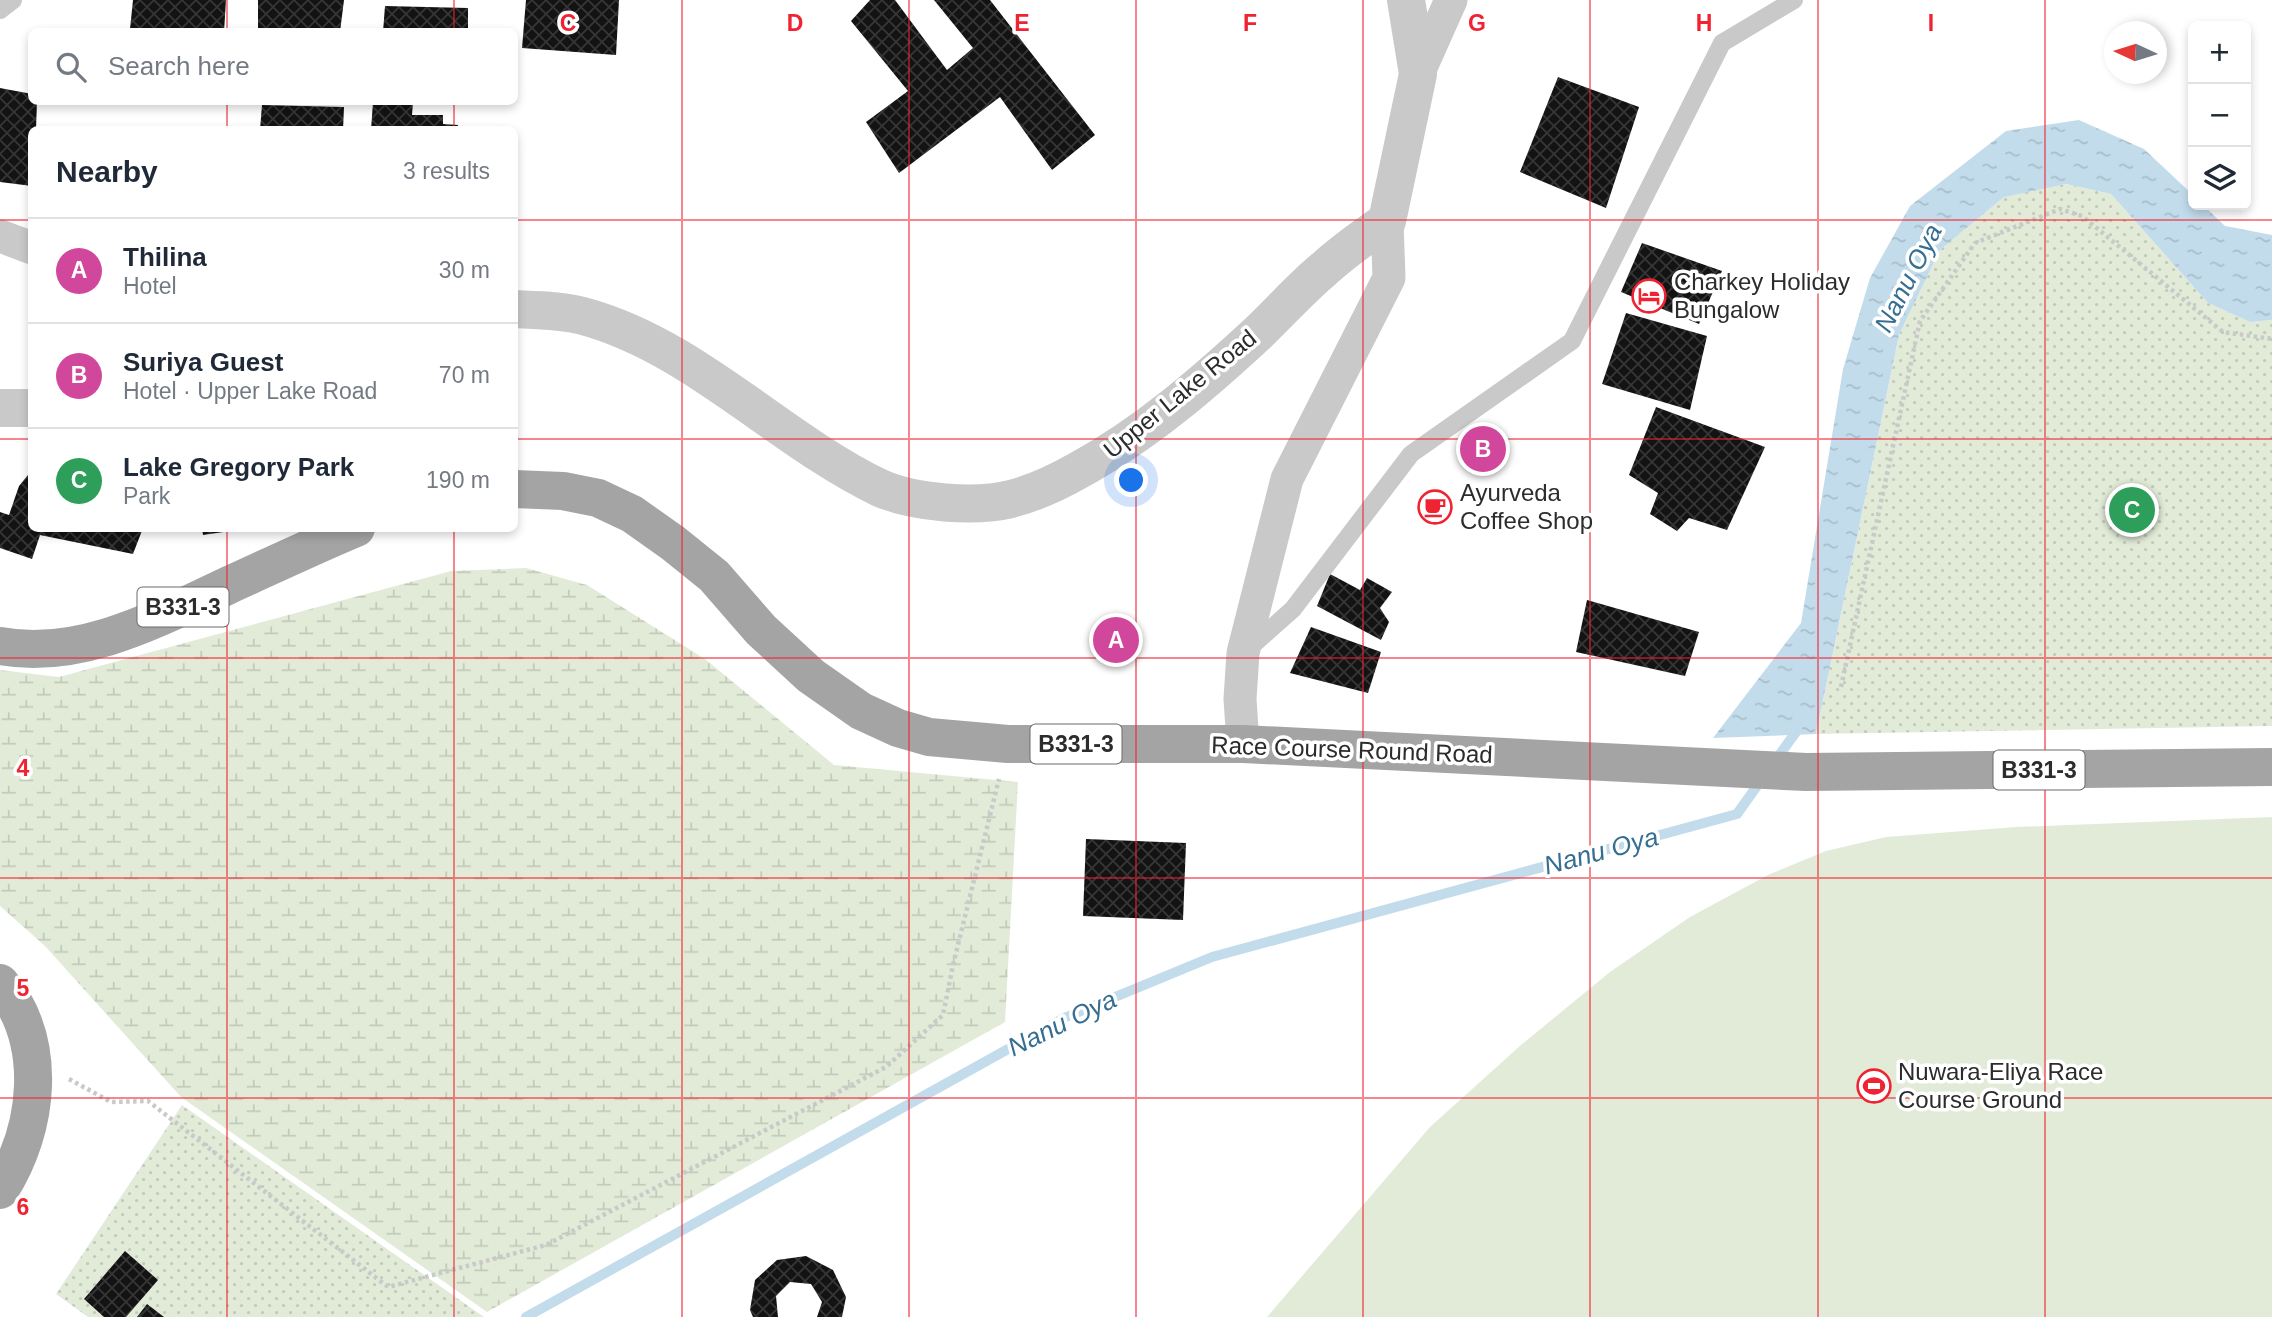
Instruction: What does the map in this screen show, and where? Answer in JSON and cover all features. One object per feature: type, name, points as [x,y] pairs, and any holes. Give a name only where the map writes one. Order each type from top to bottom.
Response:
[{"type":"main road","name":"Race Course Round Road","points":[[518,489],[563,491],[598,498],[632,514],[714,576],[761,630],[811,676],[861,711],[898,728],[929,737],[1008,744],[1242,744],[1806,772],[2272,767]]},
{"type":"main road","name":"B331-3","points":[[0,646],[46,648],[83,644],[169,613],[346,532]]},
{"type":"main road","points":[[0,983],[24,1026],[33,1060],[33,1101],[26,1138],[10,1175],[0,1190]]},
{"type":"street","points":[[1406,0],[1418,74]]},
{"type":"street","points":[[1242,744],[1240,699],[1243,653],[1287,479],[1389,278],[1387,221],[1418,74],[1451,0]]},
{"type":"street","name":"Upper Lake Road","points":[[518,309],[547,310],[582,316],[625,331],[723,387],[832,460],[882,488],[913,497],[946,502],[1010,499],[1045,487],[1125,442],[1201,384],[1323,269],[1387,221]]},
{"type":"street","points":[[0,236],[28,246]]},
{"type":"street","points":[[0,408],[28,408]]},
{"type":"lane","points":[[0,10],[13,0]]},
{"type":"lane","points":[[1243,653],[1293,609],[1411,454],[1572,341],[1722,43],[1794,0]]},
{"type":"path","points":[[1841,687],[1920,321],[1975,243],[2060,209],[2082,216],[2222,332],[2272,339]]},
{"type":"path","points":[[33,1060],[111,1102],[148,1101],[388,1287],[546,1245],[886,1067],[943,1015],[1008,744]]},
{"type":"green space","points":[[2066,184],[2111,194],[2208,303],[2250,322],[2272,320],[2272,726],[1816,734],[1899,335],[1940,250],[2005,196]]},
{"type":"green space","points":[[526,568],[587,585],[705,659],[834,765],[1018,782],[1005,1022],[487,1312],[181,1097],[45,946],[0,906],[0,670],[59,677],[451,571]]},
{"type":"green space","name":"Nuwara-Eliya Race Course Ground","points":[[2272,817],[2272,1317],[1267,1317],[1430,1127],[1521,1045],[1610,972],[1690,917],[1768,875],[1826,851],[1886,837],[2016,827]]},
{"type":"green space","points":[[182,1105],[484,1317],[88,1317],[56,1294]]},
{"type":"water","points":[[2079,120],[2144,149],[2188,190],[2188,210],[2208,210],[2225,226],[2272,235],[2272,320],[2250,322],[2208,303],[2111,194],[2066,184],[2004,197],[1940,250],[1899,335],[1816,734],[1713,738],[1801,623],[1843,369],[1870,278],[1910,206],[2006,131]]},
{"type":"building","points":[[133,0],[226,0],[224,28],[130,28]]},
{"type":"building","points":[[258,0],[344,0],[340,28],[258,28]]},
{"type":"building","points":[[526,0],[619,0],[616,55],[522,48]]},
{"type":"building","points":[[870,0],[895,0],[947,70],[973,48],[934,0],[990,0],[1095,135],[1052,170],[1000,97],[899,173],[866,122],[908,91],[851,21]]},
{"type":"building","points":[[385,6],[468,8],[468,28],[383,28]]},
{"type":"building","points":[[1558,77],[1639,107],[1606,208],[1520,172]]},
{"type":"building","points":[[0,88],[28,93],[28,105],[37,105],[36,126],[28,126],[28,186],[0,182]]},
{"type":"building","points":[[262,105],[344,107],[343,126],[260,126]]},
{"type":"building","points":[[373,105],[413,105],[412,115],[443,115],[443,124],[458,125],[458,126],[371,126]]},
{"type":"building","points":[[1642,243],[1722,271],[1699,324],[1621,292]]},
{"type":"building","points":[[1626,313],[1707,336],[1690,410],[1602,384]]},
{"type":"building","points":[[1656,407],[1765,447],[1727,530],[1689,518],[1677,531],[1650,514],[1658,493],[1629,475]]},
{"type":"building","points":[[28,475],[28,532],[141,532],[133,554],[40,535],[32,559],[0,548],[0,512],[9,515],[19,486]]},
{"type":"building","points":[[203,532],[223,532],[203,535]]},
{"type":"building","points":[[1330,574],[1360,590],[1367,578],[1392,592],[1380,608],[1389,622],[1381,640],[1317,606]]},
{"type":"building","points":[[1587,600],[1699,632],[1685,676],[1576,652]]},
{"type":"building","points":[[1311,627],[1381,652],[1368,693],[1290,673]]},
{"type":"building","points":[[1086,839],[1186,843],[1183,920],[1083,916]]},
{"type":"building","points":[[125,1251],[158,1280],[126,1317],[104,1317],[84,1299]]},
{"type":"building","points":[[806,1256],[833,1270],[846,1297],[842,1317],[817,1317],[822,1302],[811,1284],[790,1282],[776,1296],[778,1317],[753,1317],[750,1310],[755,1280],[777,1260]]},
{"type":"building","points":[[147,1304],[164,1317],[137,1317]]},
{"type":"waterway","name":"Nanu Oya","points":[[1775,761],[1796,732],[1798,724]]},
{"type":"waterway","name":"Nanu Oya","points":[[526,1317],[1064,1018],[1212,957],[1737,814],[1762,779]]},
{"type":"place","name":"Charkey Holiday Bungalow","points":[[1649,296]]},
{"type":"place","name":"Suriya Guest","points":[[1483,449]]},
{"type":"place","name":"Ayurveda Coffee Shop","points":[[1435,507]]},
{"type":"place","name":"Lake Gregory Park","points":[[2132,510]]},
{"type":"place","name":"Thilina","points":[[1116,640]]},
{"type":"place","name":"Nuwara-Eliya Race Course Ground","points":[[1874,1086]]}]
